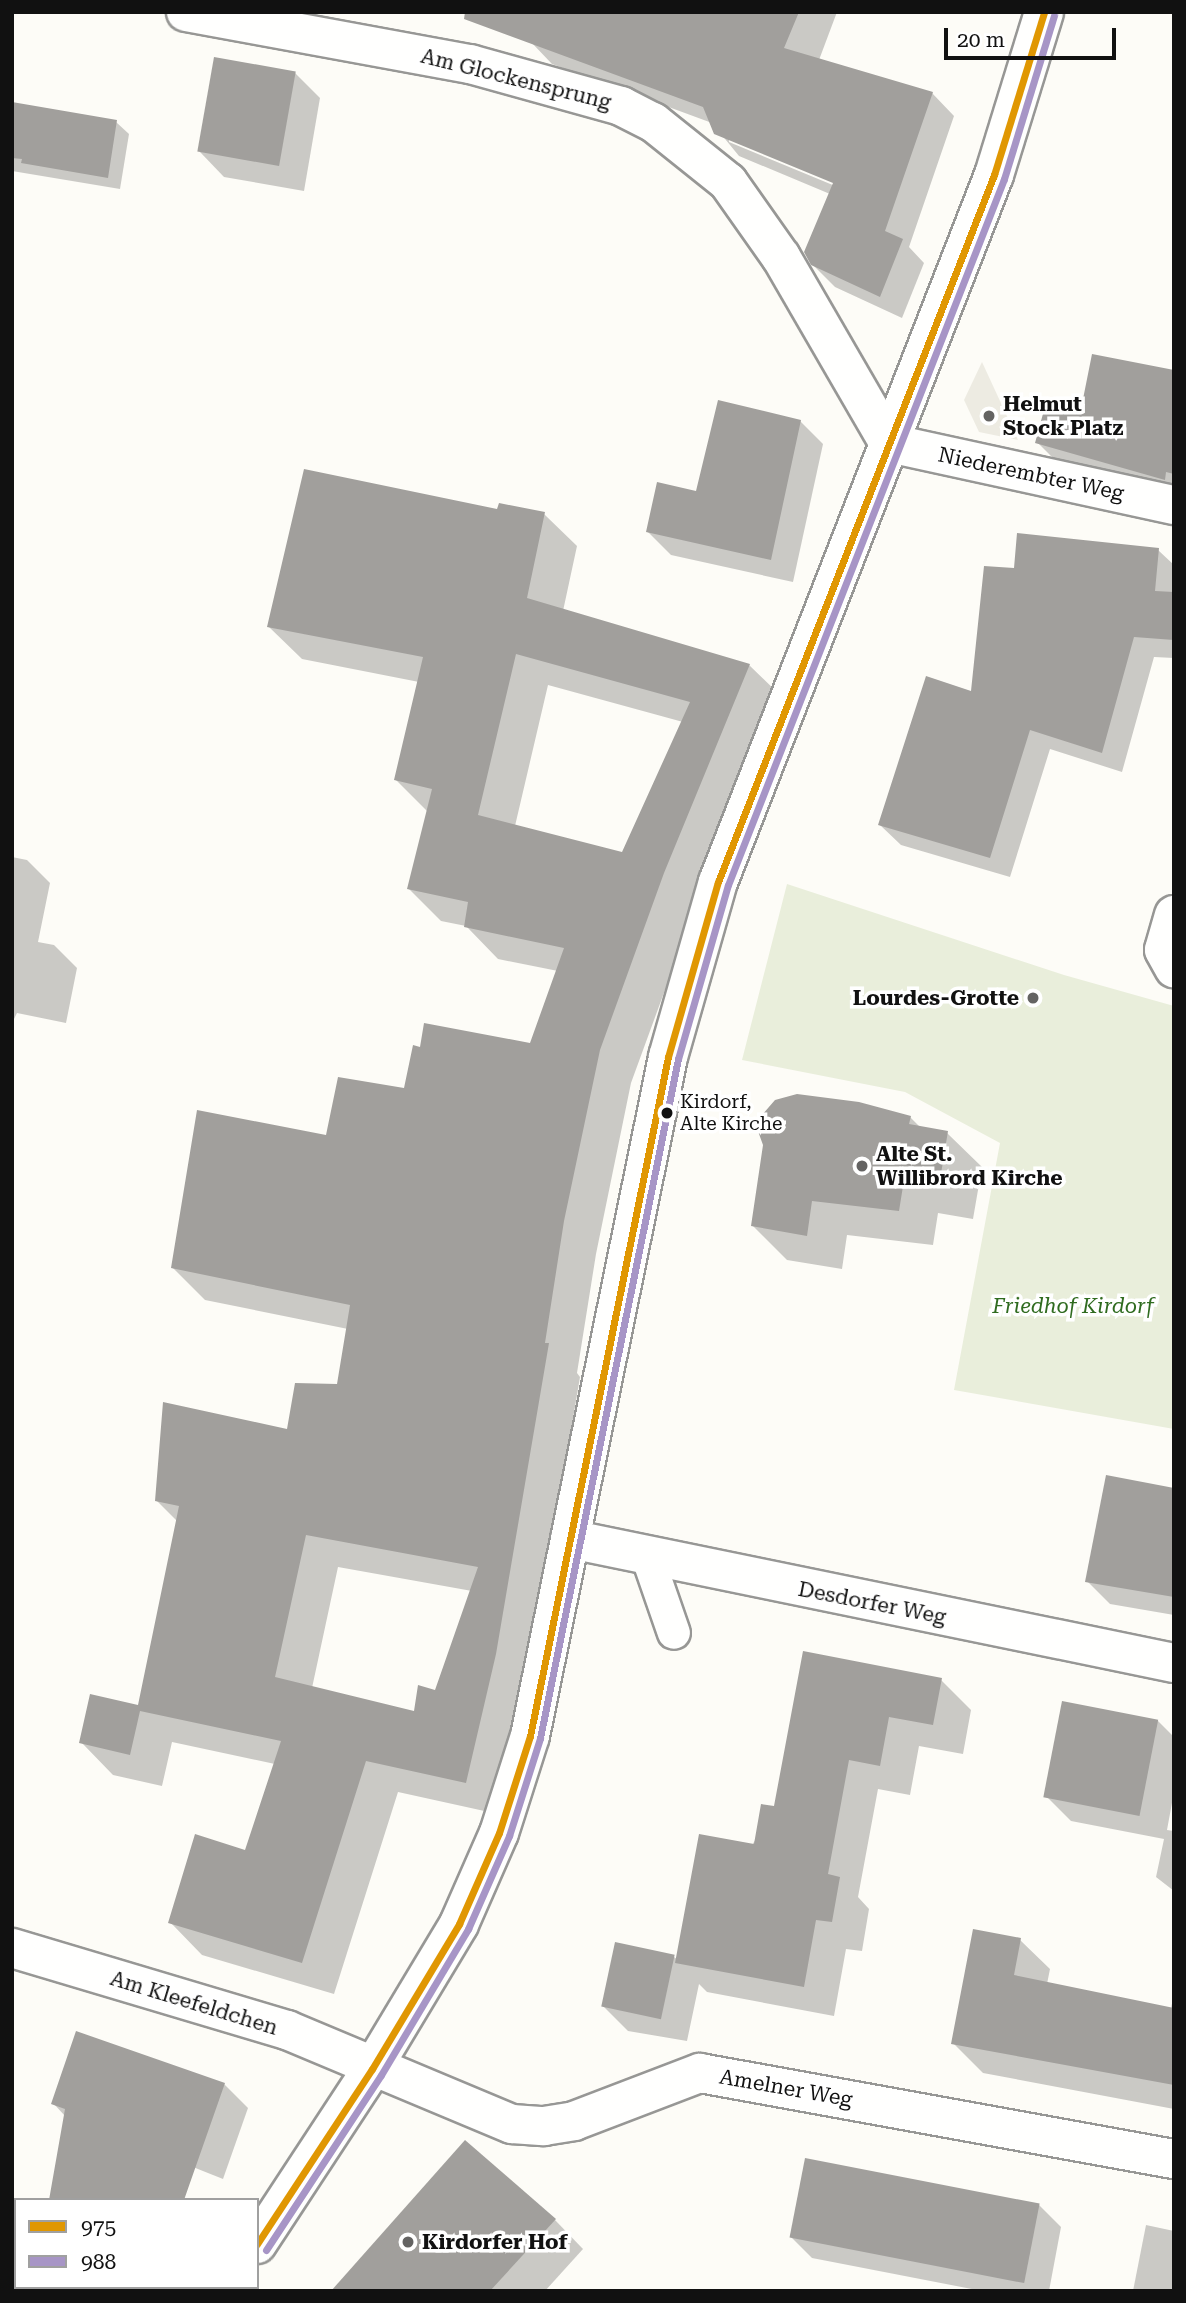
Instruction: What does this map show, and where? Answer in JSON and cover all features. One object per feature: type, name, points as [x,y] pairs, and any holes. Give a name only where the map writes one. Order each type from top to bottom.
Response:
[{"type":"street","name":"Am Glockensprung","points":[[186,12],[470,64],[586,94],[653,122],[728,182],[757,219],[889,443]]},
{"type":"street","points":[[259,2241],[372,2069],[459,1924],[499,1833],[530,1736],[665,1070],[710,909],[994,175],[1044,12]]},
{"type":"street","name":"Niederembter Weg","points":[[889,443],[1174,505]]},
{"type":"street","points":[[1174,915],[1164,950],[1174,968]]},
{"type":"street","name":"Desdorfer Weg","points":[[570,1539],[648,1559],[1174,1662]]},
{"type":"street","name":"Am Kleefeldchen","points":[[12,1948],[287,2031],[372,2069]]},
{"type":"street","name":"Amelner Weg","points":[[372,2069],[512,2124],[544,2126],[574,2121],[700,2073],[1174,2159]]},
{"type":"lane","points":[[648,1559],[674,1633]]},
{"type":"green space","name":"Friedhof Kirdorf","points":[[787,884],[1064,975],[1174,1006],[1174,1429],[954,1390],[1000,1143],[905,1092],[742,1060]]},
{"type":"shaded area","name":"Helmut Stock Platz","points":[[982,362],[1018,440],[979,432],[964,400]]},
{"type":"building","points":[[465,12],[799,12],[784,48],[933,92],[885,231],[903,239],[880,297],[811,265],[804,252],[833,183],[714,134],[703,107],[464,19]]},
{"type":"building","points":[[214,57],[296,71],[279,166],[197,152]]},
{"type":"building","points":[[12,102],[117,120],[108,178],[21,163],[22,159],[12,158]]},
{"type":"building","points":[[1092,354],[1174,370],[1174,474],[1166,472],[1165,480],[1035,443],[1047,399],[1082,404]]},
{"type":"building","points":[[718,400],[801,420],[771,560],[646,532],[657,482],[696,491]]},
{"type":"building","points":[[304,469],[497,509],[499,503],[545,512],[527,598],[750,664],[664,873],[600,1050],[564,1221],[545,1343],[549,1343],[496,1654],[466,1783],[366,1761],[302,1963],[168,1923],[195,1834],[245,1850],[281,1741],[140,1711],[130,1755],[79,1743],[90,1694],[138,1705],[179,1506],[155,1501],[163,1402],[287,1429],[295,1383],[337,1384],[350,1305],[171,1268],[197,1110],[326,1135],[338,1077],[404,1088],[413,1045],[420,1047],[424,1023],[530,1043],[564,948],[464,927],[468,902],[407,889],[432,789],[394,780],[423,657],[267,627]],"holes":[[[516,654],[690,702],[622,852],[478,815]],[[306,1535],[478,1567],[435,1690],[418,1685],[414,1711],[275,1677]]]},
{"type":"building","points":[[1017,533],[1159,548],[1155,591],[1174,592],[1174,640],[1134,637],[1102,753],[1030,730],[990,858],[878,825],[926,676],[971,691],[984,566],[1014,568]]},
{"type":"building","name":"Alte St. Willibrord Kirche","points":[[797,1094],[859,1102],[911,1116],[909,1124],[948,1131],[939,1186],[904,1180],[899,1211],[812,1201],[807,1236],[751,1226],[763,1145],[755,1123],[775,1100]]},
{"type":"building","points":[[1106,1475],[1174,1488],[1174,1597],[1085,1582]]},
{"type":"building","points":[[803,1651],[942,1678],[933,1725],[889,1717],[880,1766],[849,1760],[828,1874],[840,1877],[832,1922],[816,1920],[804,1987],[675,1963],[699,1834],[754,1844],[761,1804],[774,1806]]},
{"type":"building","points":[[1062,1701],[1158,1720],[1140,1816],[1043,1797]]},
{"type":"building","points":[[973,1929],[1021,1938],[1014,1975],[1174,2008],[1174,2085],[951,2044]]},
{"type":"building","points":[[615,1942],[675,1955],[661,2019],[601,2007]]},
{"type":"building","points":[[76,2031],[225,2083],[185,2198],[49,2198],[65,2109],[51,2104]]},
{"type":"building","points":[[465,2140],[556,2219],[490,2291],[331,2291]]},
{"type":"building","points":[[805,2158],[1040,2204],[1024,2283],[790,2238]]},
{"type":"transit line","name":"975","points":[[259,2241],[372,2069],[459,1924],[499,1833],[530,1736],[668,1057],[718,882],[994,175],[1044,12]]},
{"type":"transit line","name":"988","points":[[266,2250],[381,2075],[468,1929],[509,1836],[540,1738],[678,1059],[728,885],[1004,179],[1054,15]]},
{"type":"place","name":"Helmut Stock Platz","points":[[989,416]]},
{"type":"place","name":"Lourdes-Grotte","points":[[1033,998]]},
{"type":"place","name":"Kirdorf, Alte Kirche","points":[[667,1113]]},
{"type":"place","name":"Alte St. Willibrord Kirche","points":[[862,1166]]},
{"type":"place","name":"Kirdorfer Hof","points":[[408,2242]]}]
